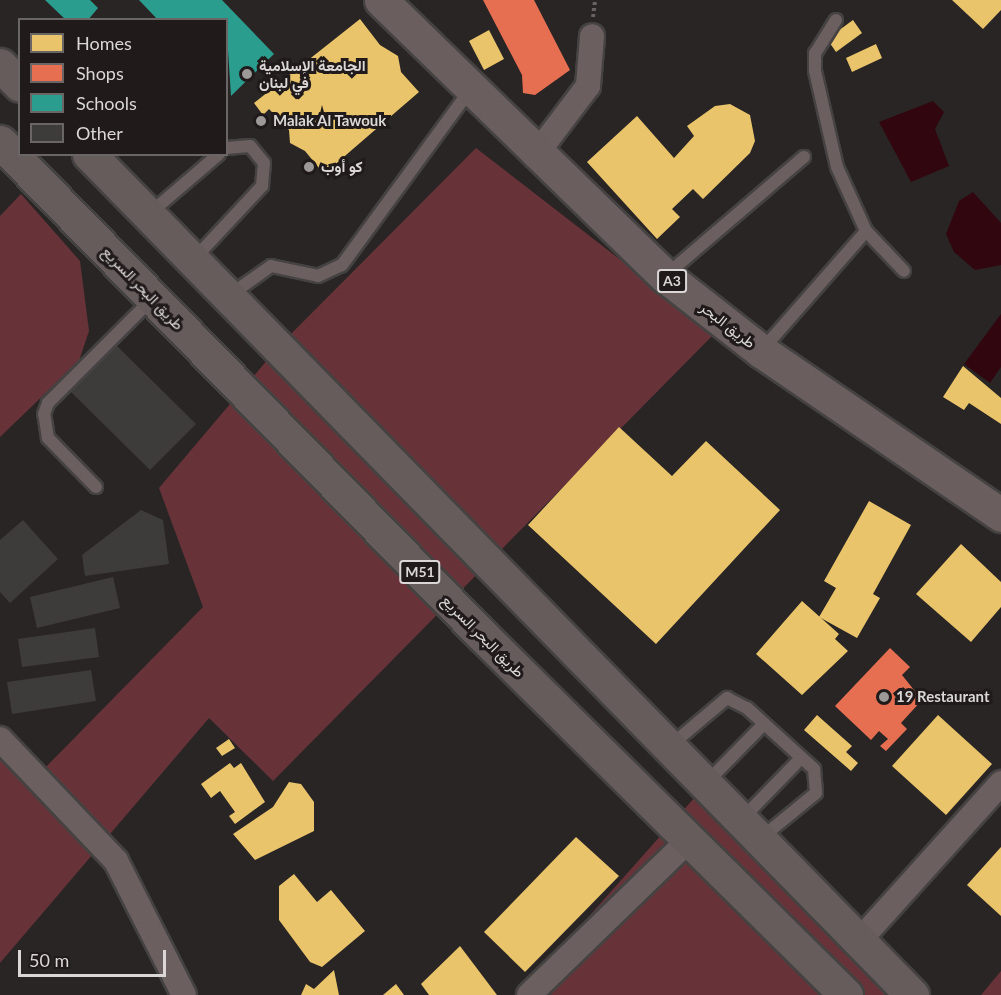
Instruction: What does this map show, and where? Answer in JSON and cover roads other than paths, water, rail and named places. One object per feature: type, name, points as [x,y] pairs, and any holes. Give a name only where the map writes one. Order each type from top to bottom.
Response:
[{"type":"highway","name":"طريق البحر","points":[[381,0],[535,156],[665,276],[761,351],[1001,515]]},
{"type":"highway","points":[[0,65],[18,83]]},
{"type":"highway","name":"طريق البحر السريع","points":[[0,142],[482,635],[691,838],[846,995]]},
{"type":"highway","points":[[90,156],[912,995]]},
{"type":"street","points":[[535,156],[588,86],[592,36]]},
{"type":"street","points":[[0,739],[116,861],[184,995]]},
{"type":"street","points":[[858,942],[1001,783]]},
{"type":"street","points":[[529,995],[691,838]]},
{"type":"lane","points":[[836,20],[815,53],[815,71],[837,167],[850,207],[866,231],[904,271]]},
{"type":"lane","points":[[229,296],[271,266],[318,276],[342,266],[470,90]]},
{"type":"lane","points":[[193,260],[262,186],[264,163],[250,146],[228,148]]},
{"type":"lane","points":[[148,215],[217,156]]},
{"type":"lane","points":[[665,276],[804,157]]},
{"type":"lane","points":[[761,351],[866,231]]},
{"type":"lane","points":[[96,487],[48,438],[44,414],[48,403],[153,298]]},
{"type":"lane","points":[[669,748],[727,698],[764,724],[801,758],[819,780],[816,793],[749,830]]},
{"type":"lane","points":[[705,784],[764,724]]},
{"type":"lane","points":[[749,830],[801,758]]},
{"type":"place","name":"الجامعة الإسلامية في لبنان","points":[[247,74]]},
{"type":"place","name":"Malak Al Tawouk","points":[[261,121]]},
{"type":"place","name":"كو أوب","points":[[309,167]]},
{"type":"place","name":"19 Restaurant","points":[[884,697]]}]
